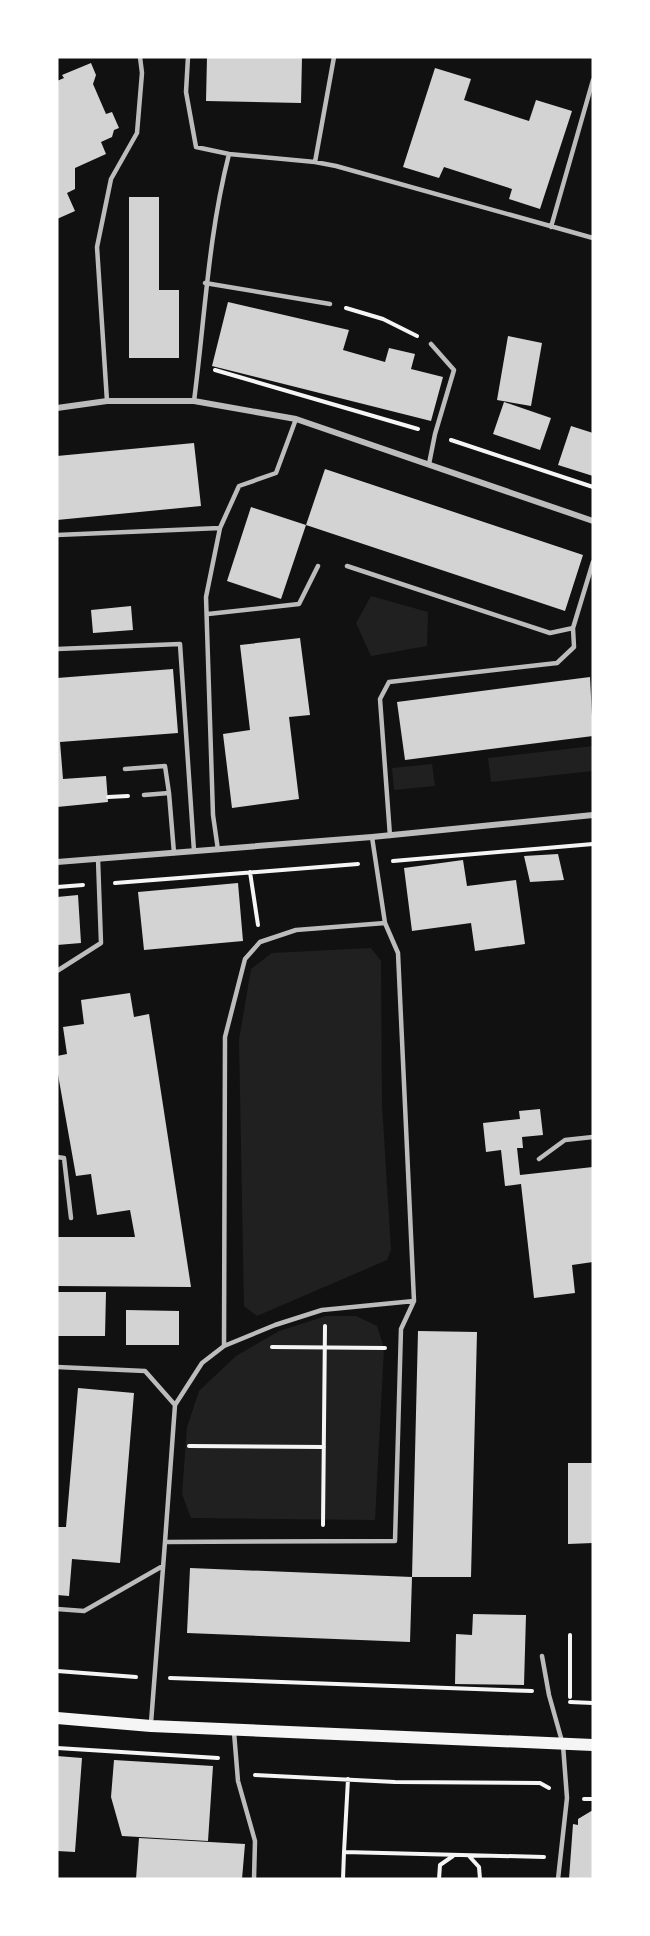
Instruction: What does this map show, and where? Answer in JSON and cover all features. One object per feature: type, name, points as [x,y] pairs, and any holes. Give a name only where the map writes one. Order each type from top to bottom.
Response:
[{"type":"main road","points":[[57,1718],[151,1726],[593,1745]]},
{"type":"street","points":[[57,408],[107,401],[194,401],[296,419],[593,521]]},
{"type":"street","points":[[57,861],[390,836],[593,815]]},
{"type":"lane","points":[[107,401],[97,247],[111,179],[137,133],[142,73],[140,57]]},
{"type":"lane","points":[[188,57],[186,92],[196,147],[229,154],[315,162],[593,238]]},
{"type":"lane","points":[[315,162],[334,57]]},
{"type":"lane","points":[[551,227],[593,80]]},
{"type":"lane","points":[[194,401],[205,283],[220,188],[229,154]]},
{"type":"lane","points":[[205,283],[330,304]]},
{"type":"lane","points":[[429,464],[435,434],[454,370],[431,344]]},
{"type":"lane","points":[[218,849],[213,815],[206,597],[220,528],[239,486],[276,473],[296,419]]},
{"type":"lane","points":[[57,535],[220,528]]},
{"type":"lane","points":[[390,836],[380,699],[389,682],[557,663],[574,647],[573,628],[593,562]]},
{"type":"lane","points":[[208,614],[299,604],[318,566]]},
{"type":"lane","points":[[347,566],[550,633],[573,628]]},
{"type":"lane","points":[[57,649],[180,644],[194,851]]},
{"type":"lane","points":[[125,769],[165,765],[174,853]]},
{"type":"lane","points":[[144,795],[169,793]]},
{"type":"lane","points":[[165,1542],[395,1541],[401,1329],[414,1300],[398,953],[385,923],[372,837]]},
{"type":"lane","points":[[57,971],[101,943],[98,859]]},
{"type":"lane","points":[[224,1346],[225,1036],[245,959],[260,942],[296,930],[385,923]]},
{"type":"lane","points":[[539,1159],[565,1140],[593,1137]]},
{"type":"lane","points":[[57,1157],[64,1158],[71,1218]]},
{"type":"lane","points":[[151,1726],[161,1567],[165,1542],[175,1405],[202,1363],[224,1346],[275,1325],[325,1310],[414,1300]]},
{"type":"lane","points":[[57,1366],[145,1371],[175,1405]]},
{"type":"lane","points":[[57,1609],[84,1611],[161,1567]]},
{"type":"lane","points":[[542,1656],[549,1695],[563,1745],[567,1798],[558,1879]]},
{"type":"lane","points":[[234,1730],[238,1775],[255,1841],[254,1879]]},
{"type":"path","points":[[330,304],[383,319],[431,344]]},
{"type":"path","points":[[199,365],[435,434],[593,487]]},
{"type":"path","points":[[57,887],[593,844]]},
{"type":"path","points":[[250,872],[260,942]]},
{"type":"path","points":[[322,1541],[325,1310]]},
{"type":"path","points":[[269,1347],[400,1349]]},
{"type":"path","points":[[172,1446],[324,1447]]},
{"type":"path","points":[[570,1635],[570,1702]]},
{"type":"path","points":[[57,1671],[542,1692],[564,1702],[593,1703]]},
{"type":"path","points":[[57,1748],[219,1759],[238,1775],[540,1784],[567,1798],[593,1799]]},
{"type":"path","points":[[343,1879],[348,1779]]},
{"type":"path","points":[[344,1852],[560,1858]]},
{"type":"path","points":[[439,1879],[440,1865],[454,1855]]},
{"type":"path","points":[[469,1856],[479,1867],[480,1879]]},
{"type":"shaded area","points":[[371,596],[428,612],[427,646],[371,656],[356,623]]},
{"type":"shaded area","points":[[593,746],[593,771],[491,782],[488,758]]},
{"type":"shaded area","points":[[432,764],[435,786],[394,790],[392,768]]},
{"type":"shaded area","points":[[371,948],[381,961],[382,1104],[391,1250],[387,1260],[257,1316],[244,1306],[239,1040],[251,969],[272,953]]},
{"type":"shaded area","points":[[326,1316],[356,1316],[377,1326],[384,1348],[375,1520],[191,1518],[182,1494],[187,1427],[199,1391],[236,1356],[279,1331]]},
{"type":"building","points":[[207,57],[302,57],[301,103],[206,101]]},
{"type":"building","points":[[91,63],[96,75],[93,84],[106,114],[112,112],[119,128],[114,130],[112,137],[101,142],[106,154],[75,168],[75,189],[67,193],[75,211],[57,219],[57,81],[64,78],[62,75]]},
{"type":"building","points":[[435,68],[471,79],[464,100],[529,121],[536,100],[572,111],[540,209],[509,199],[512,189],[444,167],[439,178],[403,167]]},
{"type":"building","points":[[129,197],[159,197],[159,290],[179,290],[179,358],[129,358]]},
{"type":"building","points":[[228,302],[349,330],[343,350],[385,362],[389,348],[415,354],[411,369],[443,377],[431,421],[212,366]]},
{"type":"building","points":[[508,336],[542,343],[531,406],[497,400]]},
{"type":"building","points":[[504,402],[551,418],[540,450],[493,434]]},
{"type":"building","points":[[571,426],[593,433],[593,476],[558,465]]},
{"type":"building","points":[[194,443],[201,506],[57,520],[57,456]]},
{"type":"building","points":[[325,469],[583,555],[565,611],[306,525]]},
{"type":"building","points":[[251,507],[306,525],[281,599],[227,581]]},
{"type":"building","points":[[131,606],[133,630],[93,633],[91,610]]},
{"type":"building","points":[[300,638],[310,715],[289,717],[299,799],[232,808],[223,734],[250,730],[240,645]]},
{"type":"building","points":[[173,669],[178,733],[60,742],[63,779],[106,776],[108,802],[57,807],[57,678]]},
{"type":"building","points":[[590,677],[593,736],[405,760],[397,702]]},
{"type":"building","points":[[558,854],[564,880],[530,882],[524,856]]},
{"type":"building","points":[[463,860],[467,886],[516,880],[525,944],[475,951],[471,923],[412,931],[404,868]]},
{"type":"building","points":[[238,883],[243,941],[144,950],[138,892]]},
{"type":"building","points":[[78,895],[81,943],[57,945],[57,897]]},
{"type":"building","points":[[130,993],[134,1017],[149,1014],[191,1287],[57,1286],[57,1237],[135,1237],[130,1210],[97,1215],[91,1174],[76,1176],[57,1069],[57,1056],[67,1054],[63,1027],[84,1024],[81,1000]]},
{"type":"building","points":[[540,1109],[543,1135],[522,1137],[523,1148],[517,1148],[520,1175],[593,1167],[593,1262],[572,1265],[575,1293],[534,1298],[521,1184],[505,1186],[501,1150],[486,1152],[483,1123],[520,1119],[519,1111]]},
{"type":"building","points":[[57,1292],[106,1292],[105,1336],[57,1336]]},
{"type":"building","points":[[126,1310],[179,1311],[179,1345],[126,1345]]},
{"type":"building","points":[[418,1331],[477,1332],[471,1577],[412,1577]]},
{"type":"building","points":[[78,1388],[134,1393],[120,1563],[72,1559],[69,1596],[57,1595],[57,1527],[66,1527]]},
{"type":"building","points":[[568,1463],[593,1463],[593,1543],[568,1544]]},
{"type":"building","points":[[190,1568],[412,1577],[410,1642],[187,1633]]},
{"type":"building","points":[[473,1614],[526,1615],[524,1685],[455,1684],[456,1634],[472,1635]]},
{"type":"building","points":[[57,1756],[82,1758],[75,1852],[57,1851]]},
{"type":"building","points":[[114,1760],[213,1766],[208,1841],[122,1836],[111,1797]]},
{"type":"building","points":[[593,1810],[593,1879],[569,1879],[573,1824],[578,1825],[578,1819]]},
{"type":"building","points":[[139,1838],[245,1844],[242,1879],[136,1879]]}]
